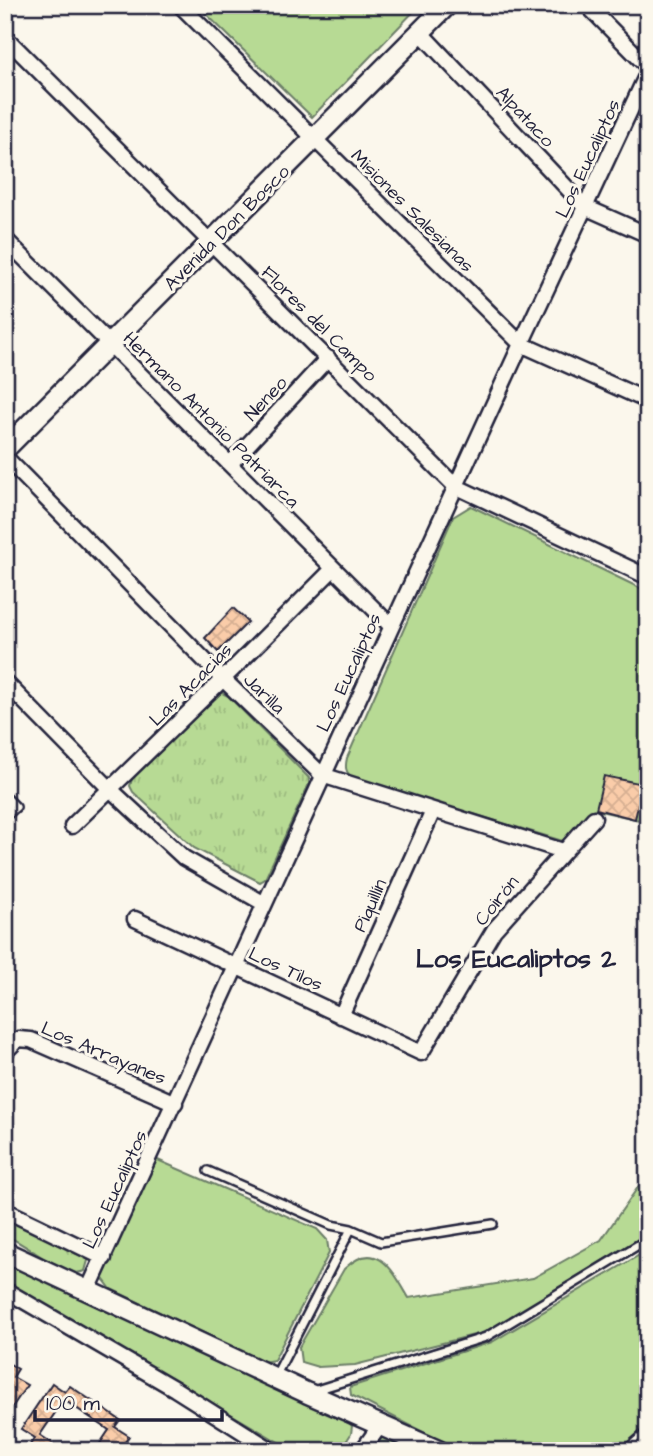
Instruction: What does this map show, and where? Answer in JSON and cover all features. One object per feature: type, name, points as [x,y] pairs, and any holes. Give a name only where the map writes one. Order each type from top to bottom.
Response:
[{"type":"main road","name":"Avenida Don Bosco","points":[[5,449],[447,5]]},
{"type":"main road","points":[[5,1252],[307,1393],[439,1451]]},
{"type":"main road","points":[[634,1451],[648,1439]]},
{"type":"street","name":"Misiones Salesianas","points":[[180,5],[520,344],[648,401]]},
{"type":"street","points":[[587,5],[648,67]]},
{"type":"street","name":"Alpataco","points":[[420,33],[585,207],[648,235]]},
{"type":"street","name":"Flores del Campo","points":[[5,37],[455,486],[648,577]]},
{"type":"street","name":"Los Eucaliptos","points":[[88,1290],[520,344],[648,72]]},
{"type":"street","name":"Hermano Antonio Patriarca","points":[[5,239],[391,626]]},
{"type":"street","name":"Neneo","points":[[230,464],[328,358]]},
{"type":"street","name":"Jarilla","points":[[5,457],[223,679],[322,775],[563,851]]},
{"type":"street","name":"Las Acacias","points":[[72,825],[333,569]]},
{"type":"street","points":[[5,682],[110,789],[184,858],[263,903]]},
{"type":"street","name":"Piquillín","points":[[341,1016],[433,811]]},
{"type":"street","name":"Coirón","points":[[421,1053],[494,930],[594,818]]},
{"type":"street","name":"Los Tilos","points":[[135,919],[421,1053]]},
{"type":"street","name":"Los Arrayanes","points":[[5,1052],[18,1039],[31,1040],[175,1103]]},
{"type":"street","points":[[5,1210],[104,1258]]},
{"type":"street","points":[[5,1290],[174,1389],[273,1451]]},
{"type":"street","points":[[362,1451],[381,1424]]},
{"type":"lane","points":[[5,796],[16,807],[5,817]]},
{"type":"lane","points":[[208,1171],[331,1225],[351,1228],[381,1242],[493,1224]]},
{"type":"lane","points":[[275,1378],[351,1228]]},
{"type":"lane","points":[[307,1393],[486,1337],[648,1239]]},
{"type":"green space","points":[[197,5],[420,5],[312,117]]},
{"type":"green space","points":[[471,506],[648,592],[648,822],[596,810],[566,842],[353,778],[347,771],[347,758],[453,517]]},
{"type":"green space","points":[[222,693],[309,778],[309,784],[265,879],[260,882],[194,848],[133,792],[130,786],[132,779],[216,695]]},
{"type":"green space","points":[[153,1158],[317,1229],[327,1240],[329,1253],[274,1360],[263,1362],[111,1289],[101,1276]]},
{"type":"green space","points":[[648,1173],[648,1233],[486,1332],[355,1365],[318,1367],[301,1362],[299,1347],[344,1269],[356,1260],[366,1256],[383,1261],[409,1298],[533,1278],[601,1240]]},
{"type":"green space","points":[[5,1214],[89,1257],[85,1271],[69,1272],[5,1235]]},
{"type":"green space","points":[[648,1250],[648,1429],[624,1451],[460,1451],[351,1395],[350,1387],[492,1342]]},
{"type":"green space","points":[[5,1259],[347,1420],[352,1426],[351,1434],[340,1451],[294,1451],[5,1282]]},
{"type":"green space","points":[[379,1434],[423,1451],[362,1451]]},
{"type":"building","points":[[233,608],[248,622],[218,652],[205,638]]},
{"type":"building","points":[[604,776],[643,784],[635,819],[596,809]]},
{"type":"building","points":[[5,1361],[18,1369],[13,1377],[27,1385],[5,1418]]},
{"type":"building","points":[[52,1383],[65,1392],[70,1386],[120,1420],[115,1427],[129,1436],[119,1451],[95,1451],[109,1430],[64,1400],[40,1435],[64,1451],[36,1451],[29,1446],[35,1438],[21,1429]]},
{"type":"district","name":"Los Eucaliptos 2","points":[[516,958]]}]
